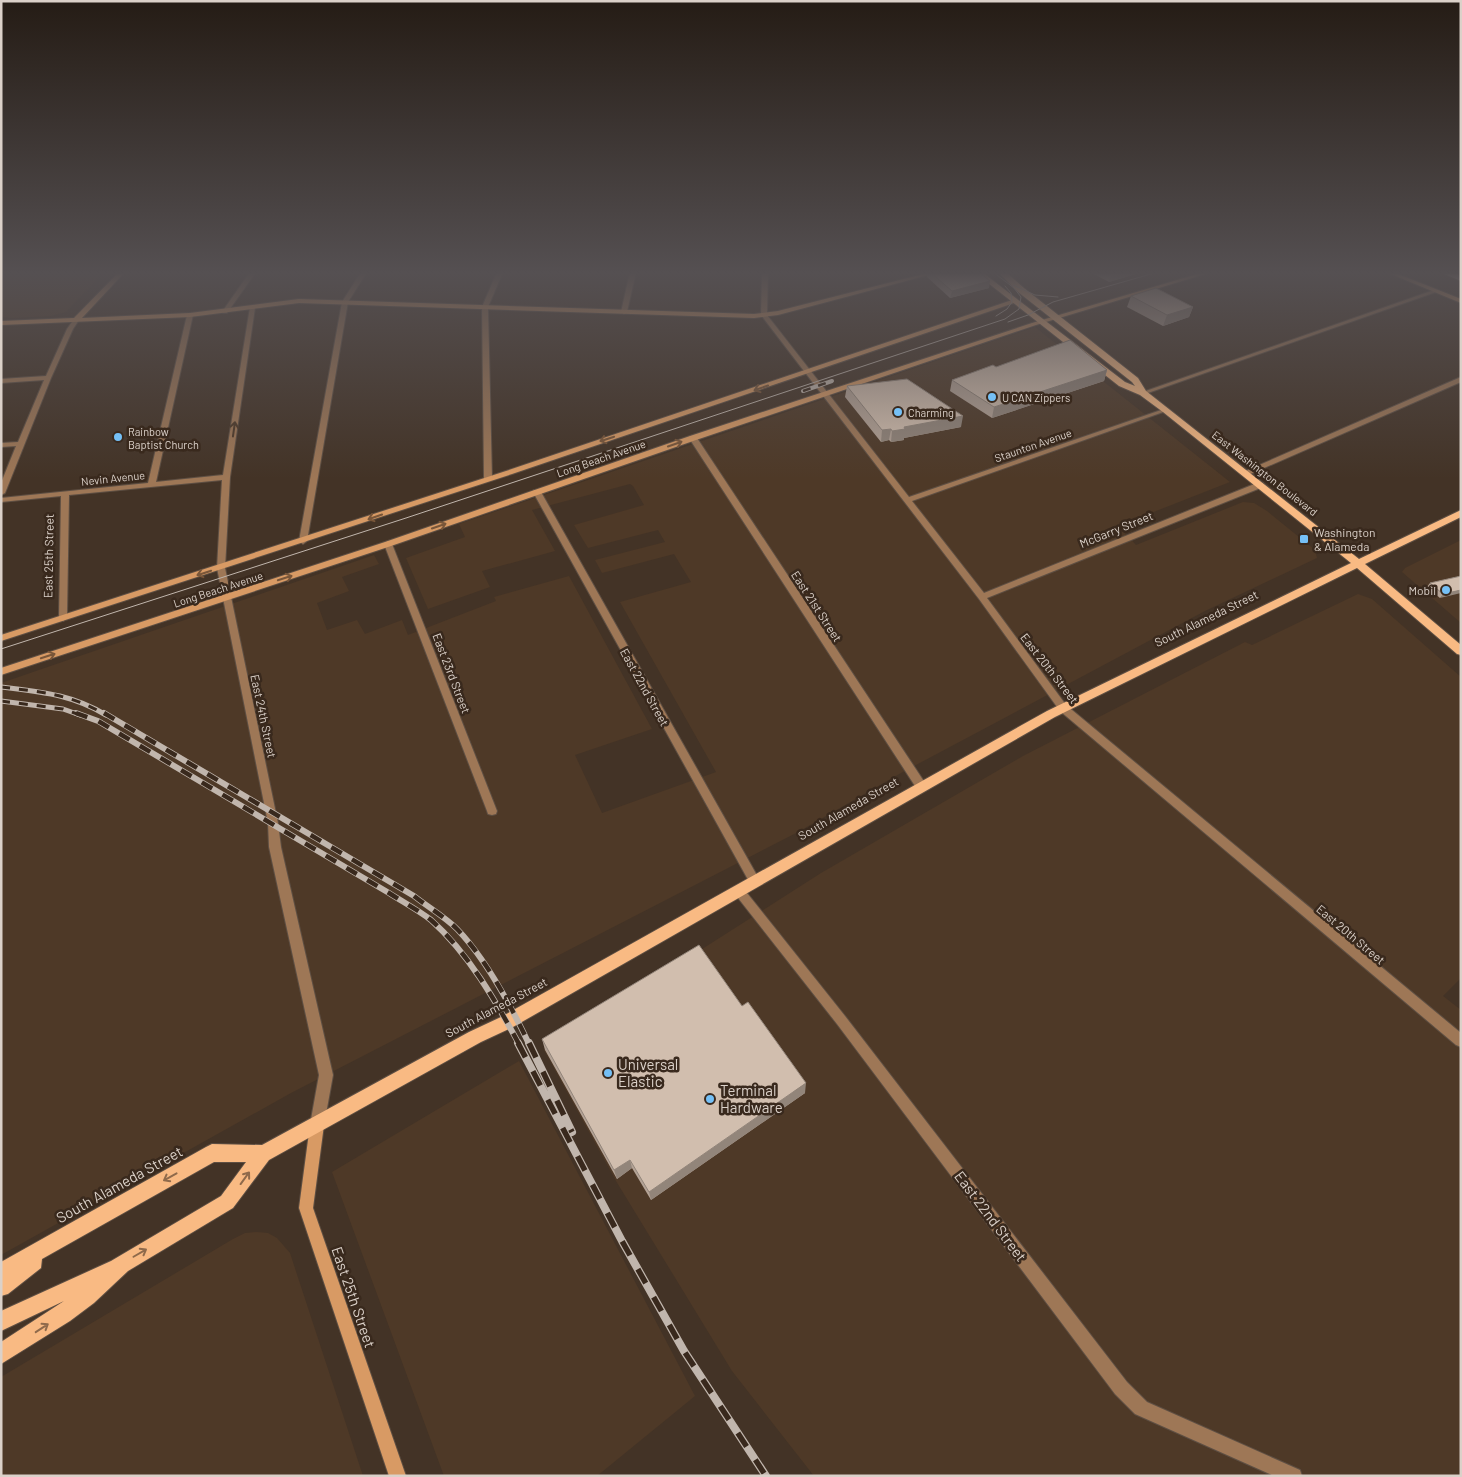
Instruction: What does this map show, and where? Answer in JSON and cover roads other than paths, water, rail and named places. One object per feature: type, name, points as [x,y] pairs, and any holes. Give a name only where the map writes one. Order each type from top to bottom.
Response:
[{"type":"main road","name":"Long Beach Avenue","points":[[1,638],[303,541],[898,341]]},
{"type":"main road","name":"Long Beach Avenue","points":[[1,672],[388,544],[693,438],[984,341]]},
{"type":"main road","name":"East Washington Boulevard","points":[[1066,341],[1122,384],[1143,394],[1166,410],[1359,564],[1461,651]]},
{"type":"main road","name":"East Washington Boulevard","points":[[1086,341],[1135,380],[1143,394]]},
{"type":"main road","name":"South Alameda Street","points":[[1,1354],[63,1314],[87,1296],[121,1264],[227,1202],[263,1154],[475,1037],[507,1022],[921,786],[1063,708],[1461,513]]},
{"type":"main road","name":"East 25th Street","points":[[317,1125],[306,1208],[398,1476]]},
{"type":"main road","name":"South Alameda Street","points":[[1,1272],[212,1153],[263,1154]]},
{"type":"main road","points":[[1,1287],[67,1235]]},
{"type":"main road","points":[[1,1321],[121,1264]]},
{"type":"street","points":[[1,493],[65,341]]},
{"type":"street","points":[[151,485],[184,341]]},
{"type":"street","name":"East 24th Street","points":[[247,341],[226,477],[221,568],[273,823],[275,847],[326,1075],[317,1125]]},
{"type":"street","points":[[303,541],[338,341]]},
{"type":"street","points":[[486,341],[488,479]]},
{"type":"street","name":"East 20th Street","points":[[783,341],[982,596],[1063,708],[1461,1041]]},
{"type":"street","points":[[1143,394],[1294,341]]},
{"type":"street","points":[[1,381],[48,378]]},
{"type":"street","points":[[1245,472],[1461,379]]},
{"type":"street","name":"Staunton Avenue","points":[[907,500],[1166,410]]},
{"type":"street","name":"East 21st Street","points":[[693,438],[921,786]]},
{"type":"street","points":[[1,445],[22,444]]},
{"type":"street","name":"Nevin Avenue","points":[[1,500],[226,477]]},
{"type":"street","name":"McGarry Street","points":[[982,596],[1260,485]]},
{"type":"street","name":"East 22nd Street","points":[[537,492],[755,882]]},
{"type":"street","name":"East 25th Street","points":[[62,618],[65,494]]},
{"type":"street","name":"East 23rd Street","points":[[388,544],[492,811]]},
{"type":"street","name":"East 22nd Street","points":[[739,891],[841,1020],[1121,1388],[1141,1408],[1294,1476]]},
{"type":"tram line","points":[[1,649],[406,518],[939,341]]},
{"type":"railway","points":[[803,391],[832,381]]},
{"type":"railway","points":[[1,687],[68,698],[106,715]]},
{"type":"railway","points":[[1,701],[63,709],[80,715]]},
{"type":"railway","points":[[76,713],[98,721],[416,909],[431,920],[445,933],[480,978],[519,1044]]},
{"type":"railway","points":[[104,713],[414,896],[447,920],[468,941],[488,969],[529,1044]]},
{"type":"railway","points":[[518,1043],[622,1241],[684,1351],[766,1476]]},
{"type":"railway","points":[[529,1043],[572,1132]]},
{"type":"place","name":"U CAN Zippers","points":[[992,397]]},
{"type":"place","name":"Charming","points":[[898,412]]},
{"type":"place","name":"Rainbow Baptist Church","points":[[118,437]]},
{"type":"place","name":"Washington & Alameda","points":[[1304,539]]},
{"type":"place","name":"Mobil","points":[[1446,590]]},
{"type":"place","name":"Universal Elastic","points":[[608,1073]]},
{"type":"place","name":"Terminal Hardware","points":[[710,1099]]}]
